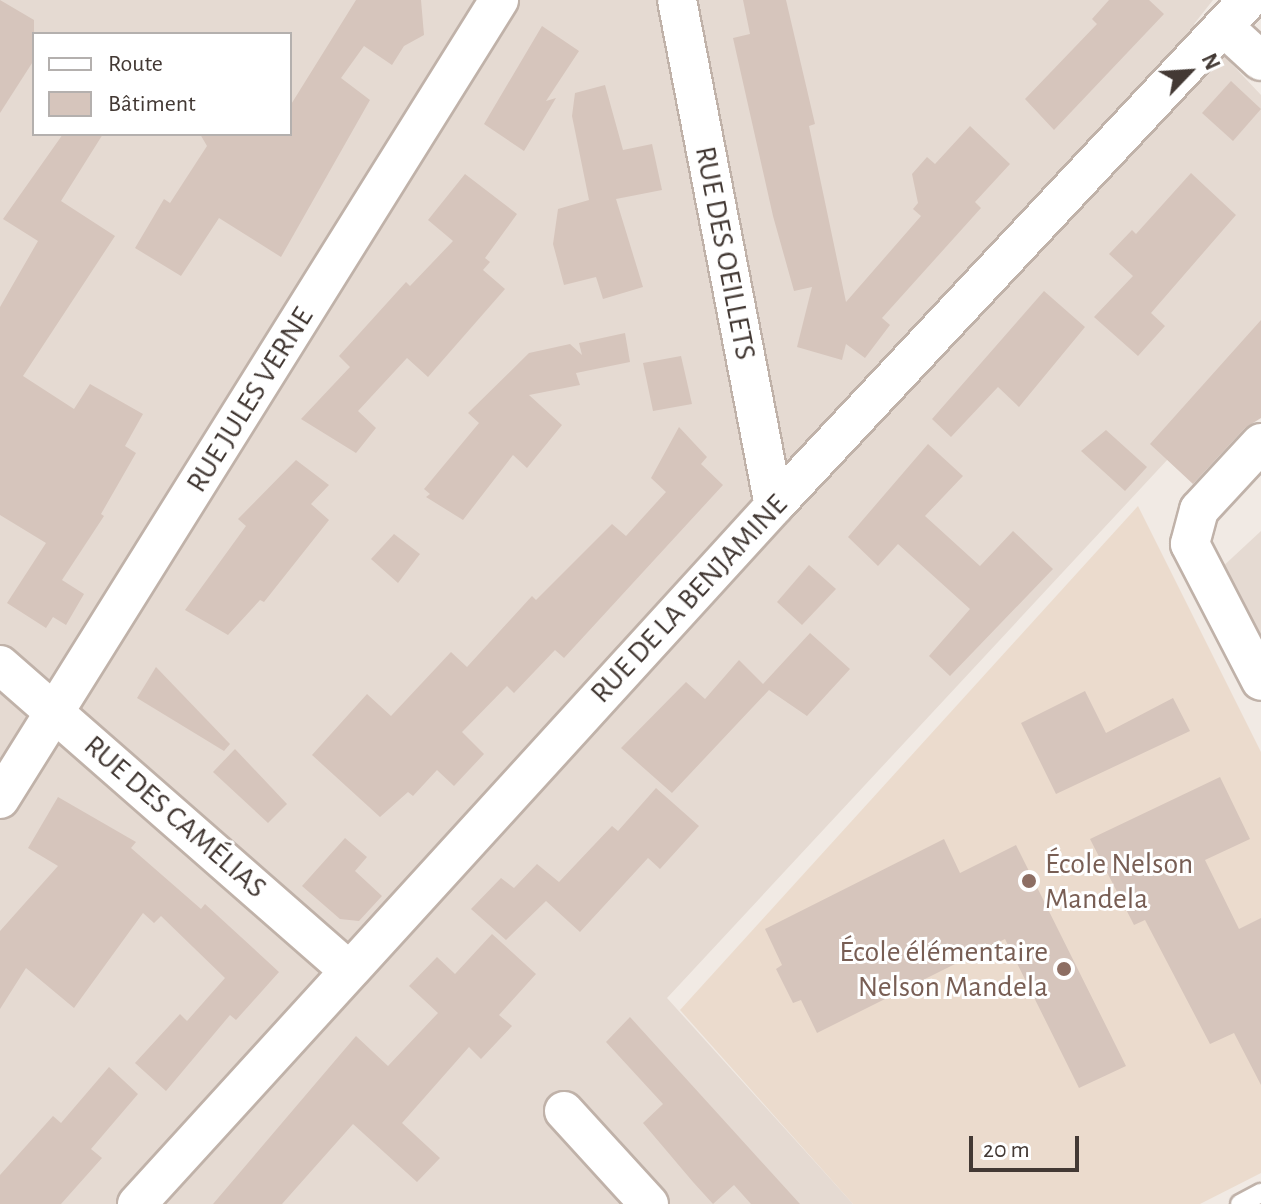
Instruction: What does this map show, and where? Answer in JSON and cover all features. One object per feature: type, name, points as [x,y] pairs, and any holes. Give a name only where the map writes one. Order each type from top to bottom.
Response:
[{"type":"street","name":"RUE JULES VERNE","points":[[0,799],[499,0]]},
{"type":"street","name":"RUE DES OEILLETS","points":[[677,0],[774,506]]},
{"type":"street","name":"RUE DE LA BENJAMINE","points":[[137,1204],[774,506],[1236,14]]},
{"type":"street","points":[[1236,14],[1261,61]]},
{"type":"street","points":[[1261,443],[1199,510],[1190,544],[1261,681]]},
{"type":"street","name":"RUE DES CAMÉLIAS","points":[[0,665],[349,970]]},
{"type":"street","points":[[564,1111],[649,1204]]},
{"type":"lane","points":[[1240,1204],[1261,1193]]},
{"type":"shaded area","points":[[0,0],[1213,0],[1194,24],[1261,95],[1261,359],[667,998],[853,1204],[0,1204]]},
{"type":"shaded area","name":"École Nelson Mandela","points":[[1138,506],[1261,752],[1261,1173],[1200,1204],[853,1204],[680,1010]]},
{"type":"shaded area","points":[[1261,531],[1261,655],[1219,570]]},
{"type":"building","points":[[0,0],[34,20],[34,32],[32,63],[0,113]]},
{"type":"building","points":[[356,0],[421,0],[424,35],[404,46],[392,65],[364,46],[341,78],[370,100],[281,257],[219,218],[181,276],[135,248],[164,199],[170,203],[207,146],[201,136],[292,136],[292,103]]},
{"type":"building","points":[[743,0],[786,0],[815,124],[809,126],[846,302],[921,216],[913,209],[918,203],[912,174],[927,157],[935,164],[970,126],[1010,164],[975,202],[981,208],[882,318],[890,325],[865,358],[846,344],[842,360],[797,347],[812,287],[794,291],[773,216],[733,38],[750,34]]},
{"type":"building","points":[[1109,0],[1149,0],[1164,14],[1054,130],[1025,99],[1097,24],[1092,19]]},
{"type":"building","points":[[542,26],[579,51],[546,101],[556,98],[524,151],[484,124]]},
{"type":"building","points":[[1231,81],[1261,109],[1233,141],[1202,113]]},
{"type":"building","points":[[605,85],[623,150],[652,144],[662,190],[616,199],[643,287],[603,299],[596,277],[564,285],[553,244],[558,209],[589,200],[572,116],[575,93]]},
{"type":"building","points":[[62,136],[102,136],[61,201],[115,236],[23,376],[74,409],[90,384],[143,414],[125,446],[136,453],[101,514],[104,516],[62,580],[84,594],[66,625],[53,617],[46,628],[7,603],[46,543],[0,515],[0,307],[38,241],[3,219]]},
{"type":"building","points":[[1191,173],[1236,215],[1151,313],[1165,326],[1138,356],[1094,317],[1133,276],[1109,254],[1132,230],[1136,234]]},
{"type":"building","points":[[465,174],[517,214],[485,258],[490,262],[483,270],[505,289],[428,377],[407,358],[358,411],[376,428],[356,453],[301,419],[350,367],[339,356],[406,282],[410,286],[453,241],[428,220]]},
{"type":"building","points":[[1044,291],[1085,327],[1019,407],[998,387],[951,437],[932,419]]},
{"type":"building","points":[[1261,320],[1261,418],[1245,428],[1193,484],[1150,444]]},
{"type":"building","points":[[625,333],[630,362],[576,373],[580,385],[529,395],[562,425],[527,468],[513,455],[463,520],[426,497],[430,494],[424,489],[479,423],[468,413],[529,353],[570,344],[582,355],[579,343]]},
{"type":"building","points":[[681,356],[692,404],[653,411],[643,363]]},
{"type":"building","points":[[679,427],[707,457],[701,464],[723,485],[564,658],[555,650],[514,693],[507,686],[462,732],[484,754],[454,786],[437,770],[413,796],[408,792],[380,817],[312,755],[367,694],[391,716],[451,652],[467,667],[532,596],[536,600],[612,524],[626,536],[666,492],[651,478]]},
{"type":"building","points":[[1106,430],[1147,467],[1125,491],[1081,451]]},
{"type":"building","points":[[928,444],[963,476],[925,516],[980,566],[1013,531],[1053,569],[950,676],[929,656],[970,609],[898,544],[878,566],[848,537]]},
{"type":"building","points":[[296,460],[329,485],[311,504],[329,520],[264,602],[260,600],[228,635],[185,610],[246,526],[238,519]]},
{"type":"building","points":[[394,534],[420,554],[398,583],[371,559]]},
{"type":"building","points":[[809,565],[836,589],[802,625],[777,602]]},
{"type":"building","points":[[810,633],[850,669],[807,716],[769,690],[672,793],[621,748],[686,682],[705,699],[739,660],[763,684]]},
{"type":"building","points":[[156,667],[230,744],[224,751],[137,698]]},
{"type":"building","points":[[1085,691],[1106,733],[1173,698],[1190,731],[1056,794],[1021,723]]},
{"type":"building","points":[[235,749],[287,804],[268,823],[213,772]]},
{"type":"building","points":[[1220,777],[1250,839],[1205,860],[1239,929],[1261,918],[1261,1085],[1234,1033],[1210,1044],[1145,920],[1134,925],[1090,839]]},
{"type":"building","points":[[656,788],[699,826],[660,869],[648,858],[580,932],[546,901],[506,940],[471,909],[501,878],[514,888],[537,864],[559,882],[612,826],[618,831]]},
{"type":"building","points":[[58,797],[136,842],[131,848],[201,909],[205,904],[279,972],[236,1020],[230,1015],[166,1091],[135,1063],[180,1014],[187,1021],[225,978],[161,916],[154,923],[143,913],[74,1008],[26,968],[0,1009],[0,931],[58,866],[28,848]]},
{"type":"building","points":[[345,838],[367,857],[355,871],[382,896],[359,921],[340,919],[302,886]]},
{"type":"building","points":[[944,839],[960,873],[1016,845],[1126,1066],[1079,1088],[1005,939],[817,1033],[801,1000],[793,1003],[776,969],[782,965],[765,929]]},
{"type":"building","points":[[492,934],[536,974],[499,1015],[512,1026],[481,1059],[469,1047],[402,1123],[440,1158],[417,1182],[353,1124],[282,1204],[213,1204],[356,1036],[388,1066],[438,1013],[409,986],[437,957],[455,974]]},
{"type":"building","points":[[630,1017],[800,1204],[751,1204],[734,1185],[713,1204],[693,1182],[643,1123],[663,1104],[606,1042]]},
{"type":"building","points":[[109,1067],[138,1094],[91,1149],[102,1158],[61,1204],[0,1204],[0,1175],[53,1116],[61,1123]]},
{"type":"place","name":"École Nelson Mandela","points":[[1029,881]]},
{"type":"place","name":"École élémentaire Nelson Mandela","points":[[1064,969]]}]
